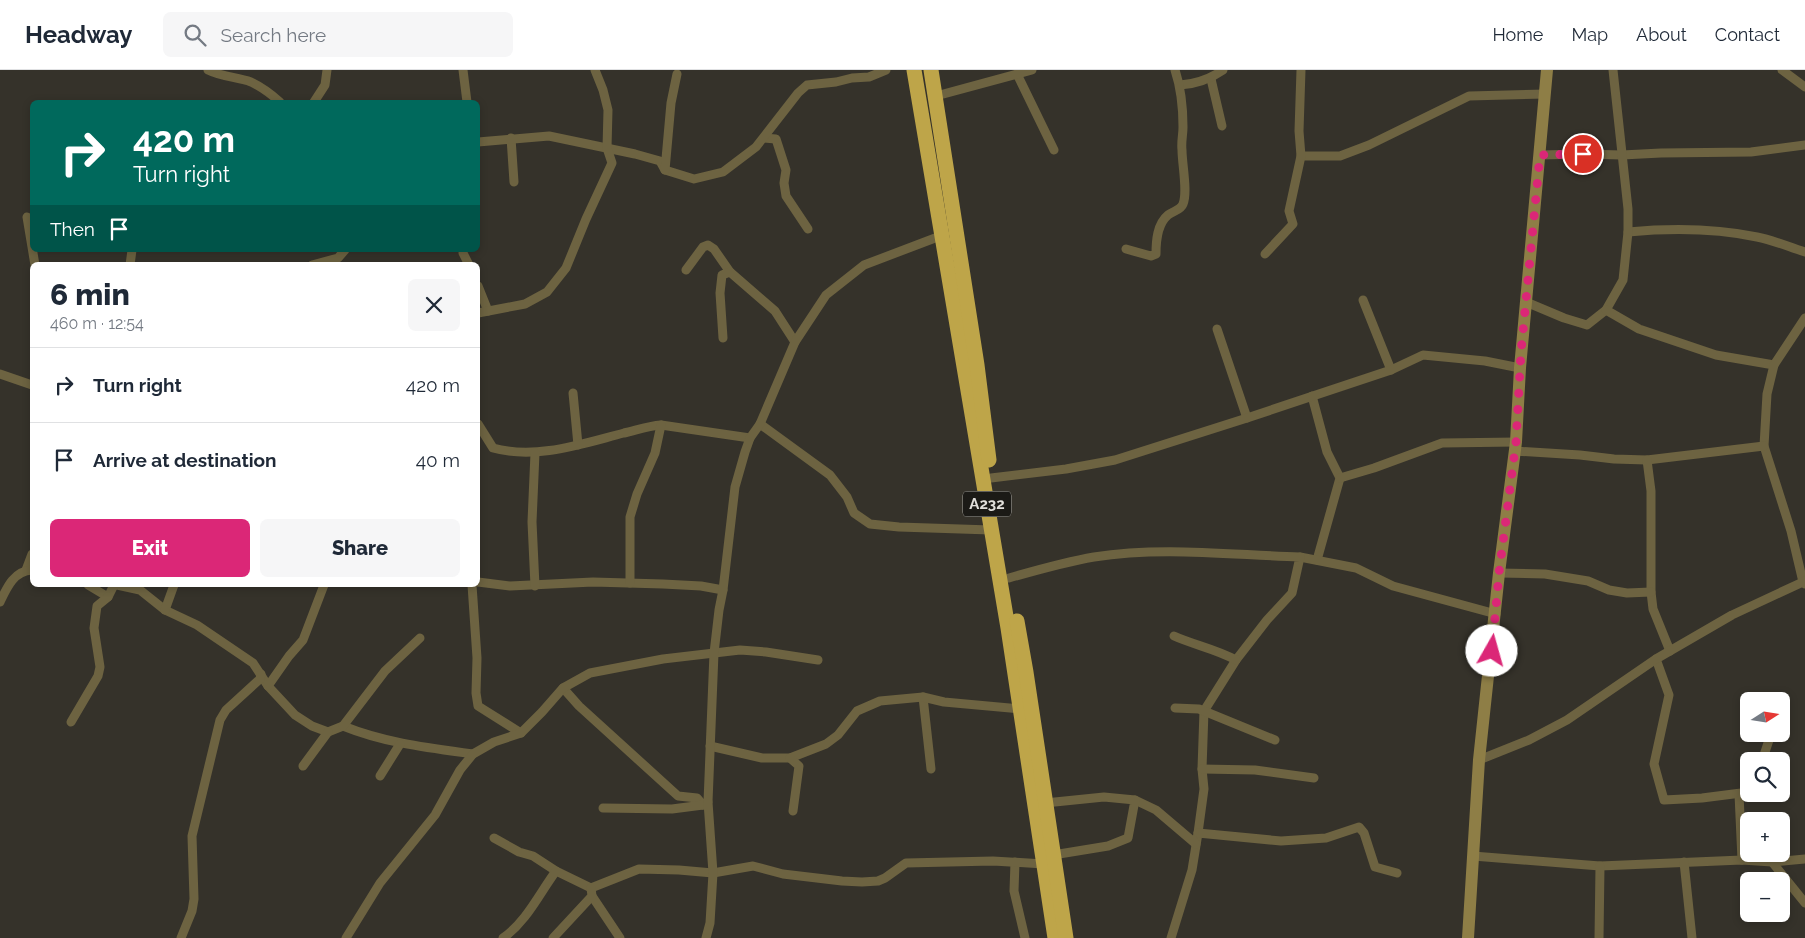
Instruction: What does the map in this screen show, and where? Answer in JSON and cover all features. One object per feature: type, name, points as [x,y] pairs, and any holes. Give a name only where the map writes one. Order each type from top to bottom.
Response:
[{"type":"highway","name":"A232","points":[[914,70],[1020,709],[1066,938]]},
{"type":"highway","name":"A232","points":[[931,70],[977,364],[991,478],[1026,672],[1045,803],[1056,938]]},
{"type":"street","points":[[208,70],[250,82],[267,90],[278,100]]},
{"type":"street","points":[[315,100],[325,85],[327,70]]},
{"type":"street","points":[[463,70],[467,100]]},
{"type":"street","points":[[480,313],[524,304],[547,292],[566,268],[612,163],[607,148],[608,110],[595,70]]},
{"type":"street","points":[[480,142],[550,136],[660,161],[665,170],[694,179],[723,172],[744,158],[764,138],[798,93],[807,85],[852,78],[869,78],[886,70]]},
{"type":"street","points":[[994,79],[999,70]]},
{"type":"street","points":[[936,96],[1032,70]]},
{"type":"street","points":[[1126,250],[1151,256],[1156,254],[1156,238],[1166,216],[1182,207],[1184,202],[1183,127],[1180,85],[1176,70]]},
{"type":"street","points":[[1180,85],[1190,85],[1211,79],[1223,70]]},
{"type":"street","points":[[1265,254],[1293,224],[1289,211],[1301,156],[1299,131],[1301,70]]},
{"type":"street","points":[[1468,938],[1479,760],[1515,446],[1520,368],[1547,70]]},
{"type":"street","points":[[1526,302],[1564,318],[1587,325],[1606,310],[1623,280],[1628,232],[1613,70]]},
{"type":"street","points":[[1782,70],[1805,87]]},
{"type":"street","points":[[665,170],[671,103],[677,74]]},
{"type":"street","points":[[1017,74],[1054,150]]},
{"type":"street","points":[[1211,79],[1222,126]]},
{"type":"street","points":[[1301,156],[1340,156],[1369,145],[1469,96],[1545,94]]},
{"type":"street","points":[[511,138],[514,182]]},
{"type":"street","points":[[764,138],[776,139],[786,170],[784,183],[786,196],[808,229]]},
{"type":"street","points":[[1540,155],[1583,154],[1622,156],[1661,153],[1750,152],[1805,145]]},
{"type":"street","points":[[27,217],[30,235]]},
{"type":"street","points":[[1628,232],[1685,228],[1732,232],[1759,237],[1805,252]]},
{"type":"street","points":[[706,938],[710,923],[713,873],[706,804],[714,653],[734,487],[750,438],[760,424],[795,342],[826,295],[864,265],[942,235]]},
{"type":"street","points":[[686,270],[703,247],[708,245],[714,249],[730,272],[776,311],[795,342]]},
{"type":"street","points":[[323,262],[338,258],[343,252]]},
{"type":"street","points":[[463,252],[468,262]]},
{"type":"street","points":[[723,338],[720,294],[722,275],[730,272]]},
{"type":"street","points":[[480,291],[488,311]]},
{"type":"street","points":[[1363,300],[1391,370]]},
{"type":"street","points":[[1606,310],[1639,329],[1716,355],[1774,365]]},
{"type":"street","points":[[1479,760],[1529,740],[1567,720],[1656,659],[1732,615],[1804,582],[1787,515],[1764,446],[1768,394],[1774,365],[1805,318]]},
{"type":"street","points":[[1217,329],[1247,418]]},
{"type":"street","points":[[991,478],[1066,469],[1115,460],[1391,370],[1423,355],[1485,361],[1520,368]]},
{"type":"street","points":[[0,374],[30,384]]},
{"type":"street","points":[[573,393],[578,445]]},
{"type":"street","points":[[1312,396],[1327,452],[1340,478],[1317,560]]},
{"type":"street","points":[[760,424],[830,475],[848,496],[854,513],[870,524],[898,527],[991,530]]},
{"type":"street","points":[[480,427],[493,448],[505,451],[536,453],[578,445],[649,426],[662,425],[750,438]]},
{"type":"street","points":[[630,583],[630,517],[637,494],[655,453],[662,425]]},
{"type":"street","points":[[1340,478],[1374,468],[1442,443],[1515,446],[1614,460],[1647,460],[1764,446]]},
{"type":"street","points":[[535,586],[532,522],[536,453]]},
{"type":"street","points":[[1647,460],[1651,491],[1651,592],[1653,609],[1670,651]]},
{"type":"street","points":[[1009,578],[1051,566],[1095,557],[1135,554],[1183,552],[1300,557],[1356,568],[1393,586],[1496,614]]},
{"type":"street","points":[[1171,938],[1192,870],[1198,833],[1204,789],[1202,769],[1204,711],[1236,660],[1266,620],[1292,592],[1300,557]]},
{"type":"street","points":[[0,602],[8,586],[18,574],[29,570]]},
{"type":"street","points":[[1499,573],[1545,574],[1588,581],[1609,590],[1651,592]]},
{"type":"street","points":[[480,582],[510,586],[593,582],[630,583],[701,586],[723,590]]},
{"type":"street","points":[[91,587],[108,597]]},
{"type":"street","points":[[71,722],[98,676],[100,668],[94,628],[97,606],[108,597],[115,587]]},
{"type":"street","points":[[126,587],[140,590],[165,610],[197,625],[253,663],[268,686],[295,716],[312,726],[328,732]]},
{"type":"street","points":[[165,610],[173,587]]},
{"type":"street","points":[[268,686],[303,640],[323,587]]},
{"type":"street","points":[[472,587],[478,706],[520,733]]},
{"type":"street","points":[[1174,636],[1204,648],[1219,651],[1236,660]]},
{"type":"street","points":[[303,766],[328,732],[343,726],[385,671],[420,638]]},
{"type":"street","points":[[346,938],[380,883],[435,815],[460,770],[473,754],[494,742],[520,733],[563,688],[590,673],[663,659],[740,650],[818,660]]},
{"type":"street","points":[[1656,659],[1668,695],[1654,764],[1664,800],[1739,794],[1740,816]]},
{"type":"street","points":[[181,938],[192,911],[194,900],[192,836],[220,720],[226,710],[260,679],[261,674]]},
{"type":"street","points":[[563,688],[579,706],[678,796],[698,798],[706,804]]},
{"type":"street","points":[[923,697],[931,769]]},
{"type":"street","points":[[710,746],[762,758],[790,758],[826,744],[838,735],[857,711],[880,701],[923,697],[944,702],[1020,709]]},
{"type":"street","points":[[1175,708],[1198,709],[1275,740]]},
{"type":"street","points":[[343,726],[366,736],[400,744],[473,754]]},
{"type":"street","points":[[380,776],[400,744]]},
{"type":"street","points":[[790,758],[799,766],[793,811]]},
{"type":"street","points":[[1202,769],[1254,770],[1314,778]]},
{"type":"street","points":[[1045,803],[1104,797],[1135,800],[1156,810],[1196,844]]},
{"type":"street","points":[[553,938],[592,892],[639,870],[679,870],[713,873],[753,866],[783,874],[842,882],[862,882],[878,881],[885,878],[906,863],[1015,862],[1049,859],[1108,846],[1128,838],[1135,800]]},
{"type":"street","points":[[603,808],[672,809],[706,804]]},
{"type":"street","points":[[1198,833],[1281,841],[1326,838],[1359,827],[1364,833],[1375,867],[1397,873]]},
{"type":"street","points":[[494,838],[518,852],[533,856],[592,892],[620,938]]},
{"type":"street","points":[[1474,856],[1600,866],[1740,860]]},
{"type":"street","points":[[1790,860],[1805,859]]},
{"type":"street","points":[[1015,862],[1014,891],[1025,938]]},
{"type":"street","points":[[1684,862],[1692,938]]},
{"type":"street","points":[[1772,862],[1805,903]]},
{"type":"street","points":[[1599,938],[1600,866]]},
{"type":"street","points":[[503,938],[534,906],[556,871]]},
{"type":"route","points":[[1492,651],[1499,573],[1516,442],[1521,352],[1540,155],[1583,154]]}]
